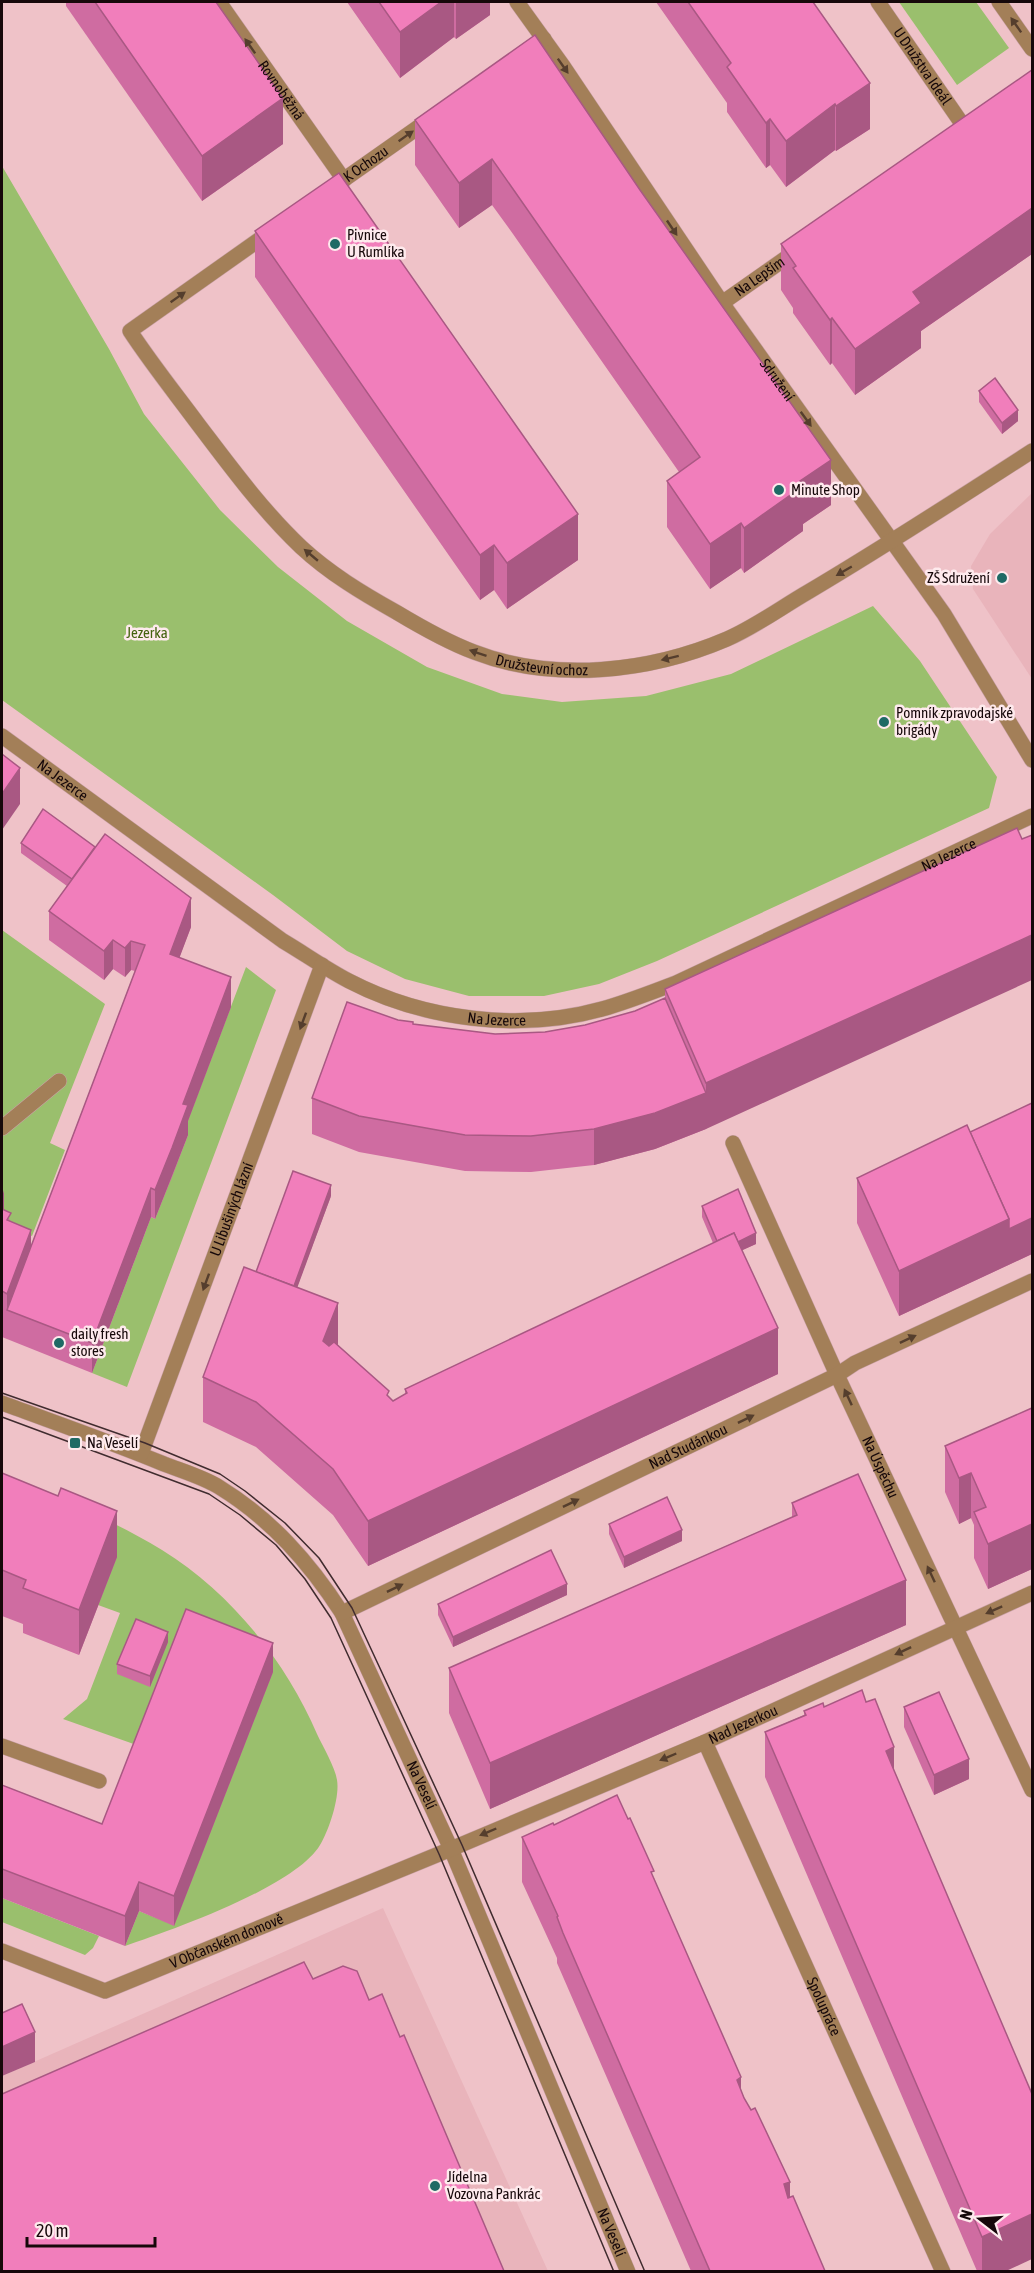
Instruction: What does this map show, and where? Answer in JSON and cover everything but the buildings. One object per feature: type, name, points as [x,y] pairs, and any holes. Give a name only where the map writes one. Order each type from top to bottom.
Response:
[{"type":"street","name":"Rovnoběžná","points":[[219,2],[344,180]]},
{"type":"street","name":"Sdružení","points":[[517,2],[722,303],[944,614],[1032,760]]},
{"type":"street","name":"U Družstva Ideál","points":[[878,2],[967,131]]},
{"type":"street","points":[[999,2],[1032,49]]},
{"type":"street","points":[[512,61],[544,39]]},
{"type":"street","name":"K Ochozu","points":[[315,200],[447,107]]},
{"type":"street","name":"Družstevní ochoz","points":[[286,221],[130,331],[239,478],[301,546],[334,574],[374,600],[475,653],[516,664],[556,670],[597,670],[639,665],[685,654],[729,639],[893,540],[1032,452]]},
{"type":"street","name":"Na Lepším","points":[[722,303],[810,241]]},
{"type":"street","name":"Na Jezerce","points":[[2,736],[283,941],[350,981],[395,1000],[454,1016],[529,1019],[601,1009],[676,983],[1032,816]]},
{"type":"street","name":"U Libušiných lázní","points":[[141,1454],[322,965]]},
{"type":"street","points":[[2,1128],[59,1081]]},
{"type":"street","name":"Na Úspěchu","points":[[733,1143],[837,1375],[1032,1790]]},
{"type":"street","name":"Nad Studánkou","points":[[342,1613],[837,1375],[855,1363],[1032,1281]]},
{"type":"street","name":"Na Veselí","points":[[2,1403],[141,1454],[217,1485],[285,1537],[320,1578],[342,1613],[451,1849],[628,2271]]},
{"type":"street","name":"Nad Jezerkou","points":[[451,1849],[705,1742],[1032,1593]]},
{"type":"street","name":"Spolupráce","points":[[705,1742],[943,2271]]},
{"type":"street","points":[[2,1746],[99,1781]]},
{"type":"street","name":"V Občanském domově","points":[[2,1951],[105,1991],[451,1849]]},
{"type":"shaded area","name":"ZŠ Sdružení","points":[[1032,493],[1032,679],[973,589],[971,566],[990,534]]},
{"type":"shaded area","points":[[383,1908],[548,2271],[2,2272],[2,2076]]},
{"type":"green space","points":[[899,2],[976,2],[1009,48],[957,85]]},
{"type":"green space","name":"Jezerka","points":[[2,166],[109,349],[144,414],[220,510],[278,567],[347,621],[427,667],[502,694],[562,702],[646,696],[731,674],[873,606],[920,661],[997,777],[989,808],[657,961],[599,984],[544,996],[469,996],[405,979],[347,951],[2,700]]},
{"type":"green space","points":[[2,930],[105,1004],[50,1143],[65,1150],[32,1236],[2,1223]]},
{"type":"green space","points":[[246,967],[276,990],[127,1387],[92,1373],[151,1217],[155,1219],[188,1135],[183,1133]]},
{"type":"green space","points":[[2,1475],[103,1518],[162,1550],[211,1586],[233,1607],[272,1655],[304,1707],[337,1780],[335,1804],[320,1845],[306,1861],[286,1876],[231,1905],[125,1946],[139,1911],[174,1925],[145,1748],[63,1719],[87,1699],[120,1613],[98,1605]]},
{"type":"green space","points":[[2,1898],[99,1936],[93,1948],[85,1955],[2,1922]]},
{"type":"tram line","points":[[2,1393],[145,1443],[220,1474],[285,1523],[319,1558],[352,1608],[462,1845],[645,2272]]},
{"type":"tram line","points":[[2,1417],[209,1494],[240,1515],[276,1545],[305,1579],[331,1618],[439,1854],[614,2272]]},
{"type":"place","name":"Pivnice U Rumlíka","points":[[335,244]]},
{"type":"place","name":"Minute Shop","points":[[779,490]]},
{"type":"place","name":"ZŠ Sdružení","points":[[1002,578]]},
{"type":"place","name":"Pomník zpravodajské brigády","points":[[884,722]]},
{"type":"place","name":"daily fresh stores","points":[[59,1343]]},
{"type":"place","name":"Na Veselí","points":[[75,1443]]},
{"type":"place","name":"Jídelna Vozovna Pankrác","points":[[435,2186]]}]
